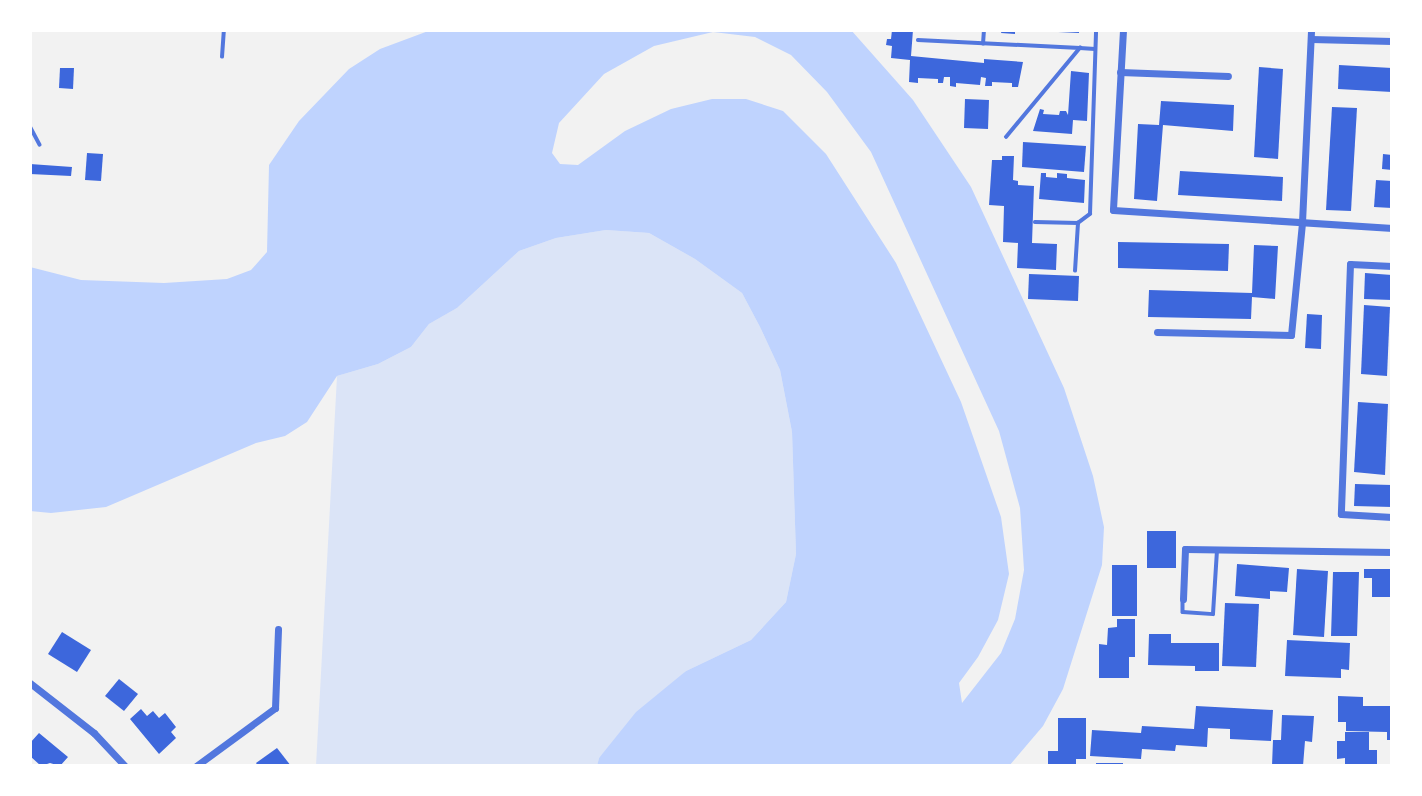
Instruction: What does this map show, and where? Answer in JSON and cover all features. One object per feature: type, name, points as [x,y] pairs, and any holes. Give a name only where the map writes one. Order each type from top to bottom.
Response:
[{"type":"street","points":[[1123,30],[1113,210],[1392,228]]},
{"type":"street","points":[[1157,332],[1292,335],[1302,222],[1311,30]]},
{"type":"street","points":[[1311,39],[1392,41]]},
{"type":"street","points":[[1120,72],[1228,76]]},
{"type":"street","points":[[1392,265],[1350,264],[1341,514],[1392,517]]},
{"type":"street","points":[[1183,599],[1185,549],[1392,552]]},
{"type":"street","points":[[196,766],[275,708],[278,629]]},
{"type":"street","points":[[30,683],[94,733],[125,766]]},
{"type":"lane","points":[[222,57],[224,30]]},
{"type":"lane","points":[[983,44],[984,30]]},
{"type":"lane","points":[[1035,222],[1078,223],[1090,214],[1096,30]]},
{"type":"lane","points":[[918,40],[1095,49]]},
{"type":"lane","points":[[1006,136],[1080,48]]},
{"type":"lane","points":[[30,126],[40,145]]},
{"type":"lane","points":[[1075,271],[1078,223]]},
{"type":"lane","points":[[1183,599],[1182,612],[1213,614],[1217,549]]},
{"type":"shaded area","points":[[606,230],[649,233],[695,259],[742,293],[760,327],[780,370],[792,432],[796,554],[786,602],[751,640],[686,671],[599,758],[597,766],[316,766],[337,376],[378,364],[411,347],[429,324],[457,308],[519,251],[556,238]]},
{"type":"water","points":[[431,30],[851,30],[913,100],[971,187],[1064,388],[1093,476],[1104,527],[1102,565],[1063,689],[1043,726],[1009,766],[597,766],[599,758],[636,712],[686,671],[751,640],[786,602],[796,554],[792,432],[780,370],[742,293],[695,259],[649,233],[606,230],[556,238],[519,251],[457,308],[429,324],[411,347],[378,364],[337,376],[307,422],[285,436],[256,443],[106,507],[51,513],[30,511],[30,267],[81,280],[164,283],[227,279],[251,270],[267,252],[269,165],[299,121],[349,69],[380,49]],"holes":[[[713,32],[755,37],[791,55],[827,92],[871,152],[999,431],[1020,508],[1024,570],[1015,619],[1001,653],[962,703],[959,683],[978,657],[998,620],[1009,574],[1001,517],[961,402],[896,263],[826,154],[783,111],[746,99],[712,99],[671,109],[625,131],[578,165],[560,164],[552,153],[559,123],[604,74],[654,46]]]},
{"type":"building","points":[[892,30],[913,30],[911,56],[984,63],[984,59],[1023,62],[1018,87],[1012,87],[1012,83],[992,82],[992,86],[985,86],[986,78],[981,77],[980,85],[956,83],[956,87],[950,86],[950,77],[944,77],[943,83],[938,83],[938,79],[918,78],[918,83],[909,82],[910,60],[891,58],[892,46],[886,45],[887,39],[891,39]]},
{"type":"building","points":[[1002,30],[1015,30],[1015,34],[1001,33]]},
{"type":"building","points":[[1079,30],[1079,33],[1058,32]]},
{"type":"building","points":[[1339,65],[1392,68],[1392,92],[1338,89]]},
{"type":"building","points":[[1259,67],[1283,69],[1278,159],[1254,157]]},
{"type":"building","points":[[60,68],[74,68],[73,89],[59,88]]},
{"type":"building","points":[[1071,71],[1089,73],[1087,121],[1073,120],[1072,134],[1033,131],[1040,109],[1044,110],[1043,114],[1059,115],[1060,111],[1066,111],[1068,115]]},
{"type":"building","points":[[965,99],[989,100],[988,129],[964,128]]},
{"type":"building","points":[[1161,101],[1234,105],[1233,131],[1163,125],[1157,201],[1134,199],[1138,124],[1159,125]]},
{"type":"building","points":[[1332,107],[1357,108],[1351,211],[1326,210]]},
{"type":"building","points":[[1023,142],[1086,146],[1084,172],[1022,167]]},
{"type":"building","points":[[87,153],[103,154],[101,181],[85,180]]},
{"type":"building","points":[[1383,154],[1392,155],[1392,170],[1382,169]]},
{"type":"building","points":[[1002,156],[1014,156],[1013,180],[1018,181],[1018,185],[1034,186],[1032,243],[1057,244],[1056,270],[1017,268],[1018,243],[1003,242],[1004,206],[989,205],[992,160],[1002,160]]},
{"type":"building","points":[[30,164],[72,167],[71,176],[30,174]]},
{"type":"building","points":[[1180,171],[1283,177],[1282,201],[1178,195]]},
{"type":"building","points":[[1041,173],[1046,173],[1046,177],[1057,178],[1057,173],[1067,174],[1067,178],[1085,180],[1084,203],[1039,199]]},
{"type":"building","points":[[1376,180],[1392,181],[1392,208],[1374,207]]},
{"type":"building","points":[[1118,242],[1229,244],[1228,271],[1118,268]]},
{"type":"building","points":[[1254,245],[1278,246],[1275,299],[1252,297],[1251,319],[1148,317],[1149,290],[1252,293]]},
{"type":"building","points":[[1365,273],[1392,275],[1392,300],[1364,299]]},
{"type":"building","points":[[1029,274],[1079,276],[1078,301],[1028,299]]},
{"type":"building","points":[[1364,305],[1390,307],[1387,376],[1361,374]]},
{"type":"building","points":[[1307,314],[1322,315],[1321,349],[1305,348]]},
{"type":"building","points":[[1358,402],[1388,404],[1385,475],[1354,472]]},
{"type":"building","points":[[1355,484],[1392,485],[1392,507],[1354,506]]},
{"type":"building","points":[[1147,531],[1176,531],[1176,568],[1147,568]]},
{"type":"building","points":[[1237,564],[1289,568],[1287,592],[1270,591],[1270,599],[1235,596]]},
{"type":"building","points":[[1112,565],[1137,565],[1137,616],[1112,616]]},
{"type":"building","points":[[1297,569],[1328,571],[1324,637],[1293,635]]},
{"type":"building","points":[[1364,569],[1392,569],[1392,597],[1372,597],[1372,578],[1364,578]]},
{"type":"building","points":[[1333,572],[1359,572],[1357,636],[1331,636]]},
{"type":"building","points":[[1225,603],[1259,604],[1256,667],[1222,666]]},
{"type":"building","points":[[1117,619],[1135,619],[1135,657],[1129,657],[1129,678],[1099,678],[1099,644],[1107,645],[1108,628],[1117,627]]},
{"type":"building","points":[[62,632],[91,650],[77,672],[48,654]]},
{"type":"building","points":[[1149,634],[1171,634],[1171,643],[1219,643],[1219,671],[1195,671],[1195,666],[1148,665]]},
{"type":"building","points":[[1287,640],[1350,643],[1349,670],[1341,669],[1341,678],[1285,676]]},
{"type":"building","points":[[119,679],[138,694],[124,711],[105,696]]},
{"type":"building","points":[[1338,696],[1363,697],[1363,706],[1392,706],[1392,740],[1387,740],[1387,732],[1346,731],[1346,722],[1338,722]]},
{"type":"building","points":[[1196,706],[1273,710],[1271,741],[1230,739],[1230,729],[1208,728],[1207,747],[1176,745],[1175,751],[1142,749],[1141,759],[1090,756],[1092,730],[1141,733],[1142,726],[1194,729]]},
{"type":"building","points":[[141,709],[147,716],[153,711],[159,718],[165,713],[176,727],[171,732],[176,738],[159,754],[130,719]]},
{"type":"building","points":[[1282,715],[1314,716],[1312,742],[1305,741],[1303,766],[1272,766],[1273,740],[1281,740]]},
{"type":"building","points":[[1058,718],[1086,718],[1086,759],[1076,759],[1076,766],[1048,766],[1048,751],[1058,751]]},
{"type":"building","points":[[1345,732],[1369,732],[1369,750],[1377,750],[1377,766],[1345,766],[1345,758],[1337,759],[1337,741],[1345,741]]},
{"type":"building","points":[[39,733],[68,757],[60,766],[50,763],[41,766],[30,756],[30,743]]},
{"type":"building","points":[[277,748],[291,766],[258,766],[256,763]]},
{"type":"building","points":[[1096,763],[1123,763],[1123,766],[1096,766]]}]
